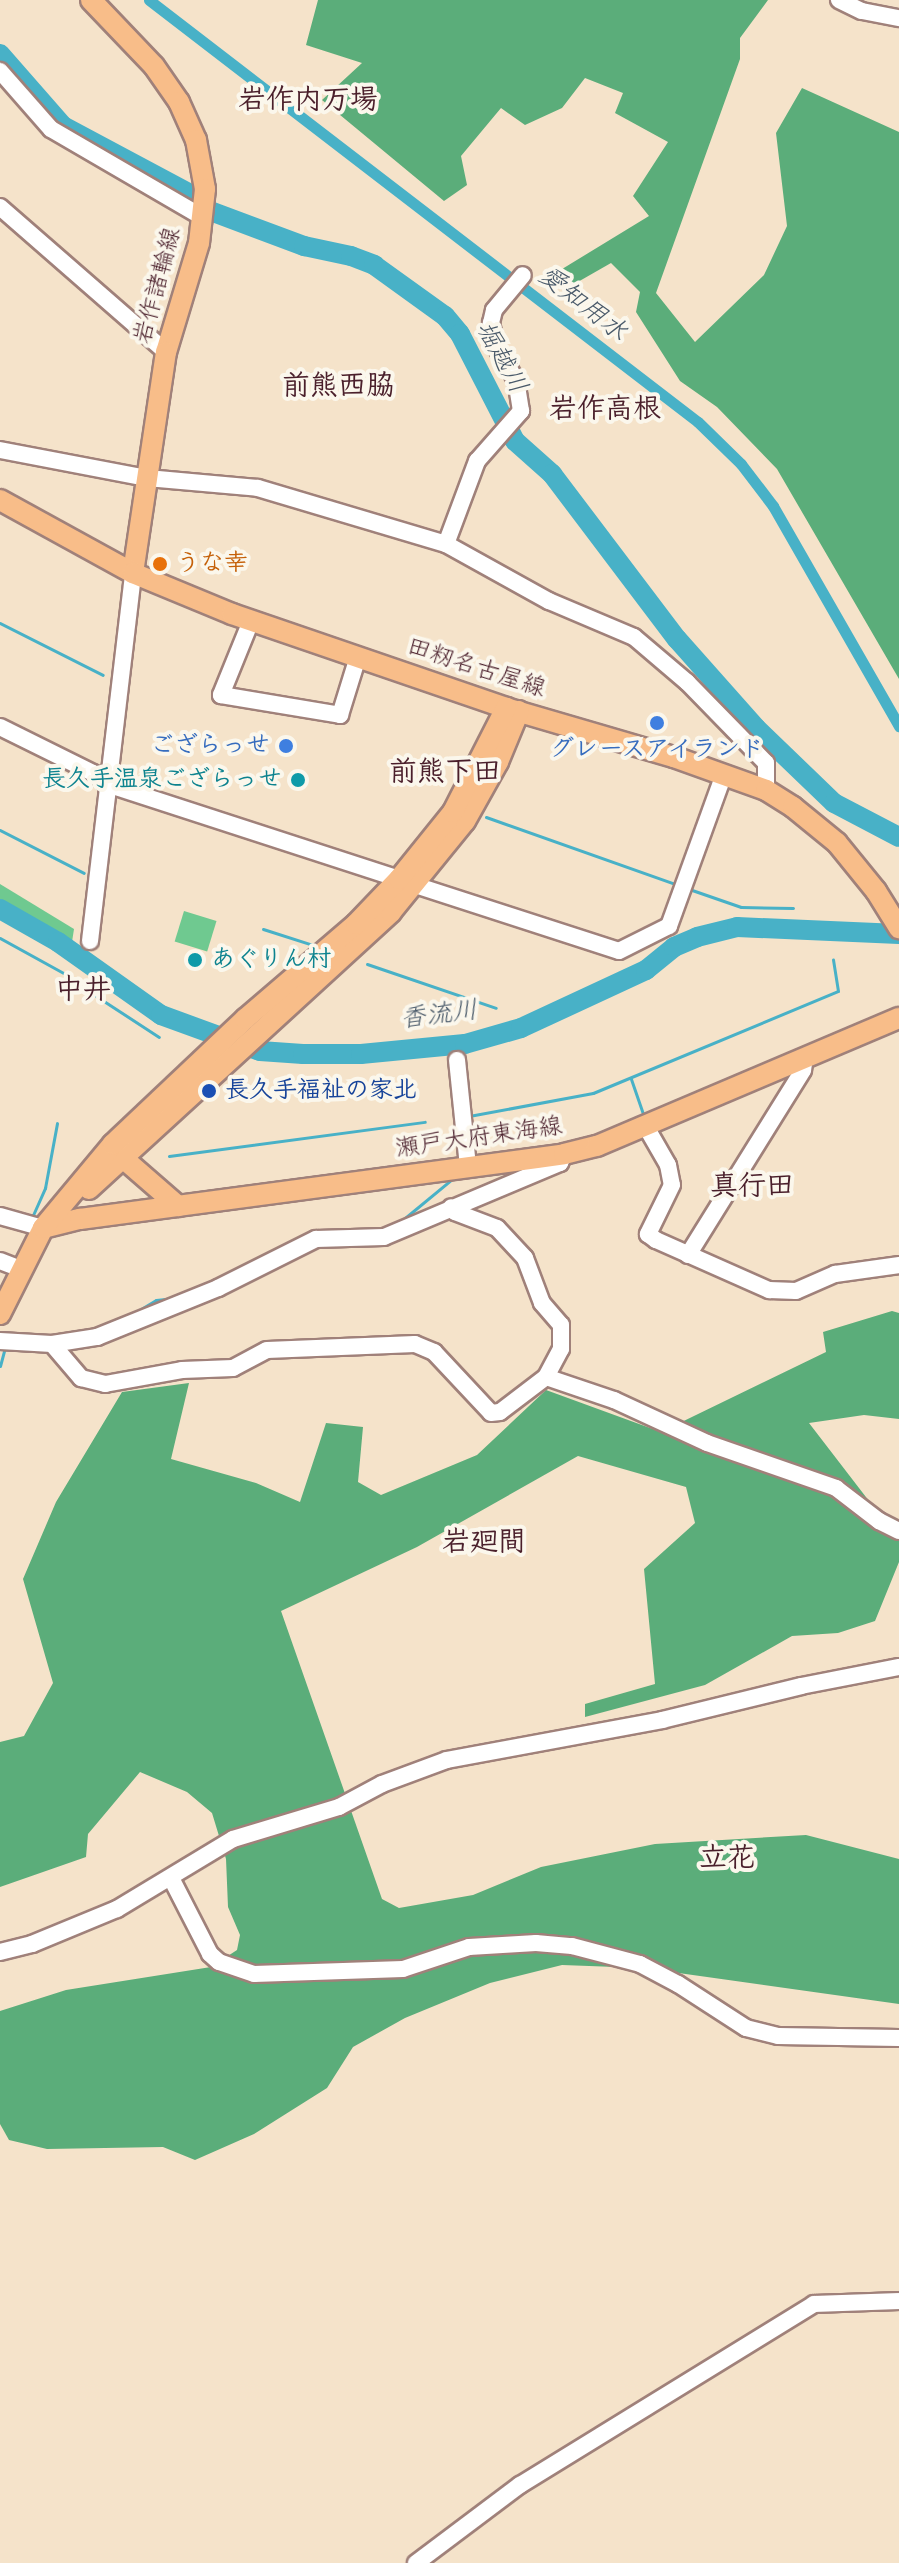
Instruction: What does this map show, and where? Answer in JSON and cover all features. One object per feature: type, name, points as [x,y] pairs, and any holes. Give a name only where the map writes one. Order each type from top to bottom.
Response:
[{"type":"main road","name":"岩作諸輪線","points":[[91,0],[154,66],[179,102],[196,140],[205,189],[199,243],[166,352],[133,573]]},
{"type":"main road","name":"田籾名古屋線","points":[[0,500],[133,573],[251,621],[766,790],[793,807],[837,843],[856,864],[894,920]]},
{"type":"main road","points":[[0,1314],[43,1228],[113,1144],[219,1057],[255,1034],[391,912],[513,709]]},
{"type":"main road","points":[[43,1228],[124,1159],[219,1057],[233,1031],[407,882]]},
{"type":"main road","name":"瀬戸大府東海線","points":[[43,1228],[178,1206],[564,1154],[597,1146],[899,1018]]},
{"type":"main road","points":[[124,1159],[178,1206]]},
{"type":"street","points":[[839,0],[862,11],[899,18]]},
{"type":"street","points":[[0,71],[51,129],[202,217]]},
{"type":"street","points":[[0,207],[166,352]]},
{"type":"street","points":[[446,544],[477,461],[521,411],[522,399],[498,350],[491,323],[494,310],[523,275]]},
{"type":"street","points":[[0,450],[147,478],[258,488],[446,544],[549,601],[634,637],[646,646],[687,682],[766,763],[766,790]]},
{"type":"street","points":[[90,941],[133,573]]},
{"type":"street","points":[[251,621],[221,695],[340,715],[358,657]]},
{"type":"street","points":[[0,727],[93,773],[107,784],[619,951],[669,926],[724,774]]},
{"type":"street","points":[[688,1255],[803,1070],[805,1058]]},
{"type":"street","points":[[457,1060],[468,1167]]},
{"type":"street","points":[[645,1125],[668,1165],[672,1185],[648,1234],[769,1290],[796,1291],[835,1274],[898,1263]]},
{"type":"street","points":[[0,1341],[52,1344],[97,1337],[218,1288],[316,1239],[373,1240],[560,1163],[564,1154]]},
{"type":"street","points":[[52,1344],[81,1378],[105,1384],[182,1370],[233,1368],[267,1350],[415,1344],[434,1352],[491,1413],[509,1408],[546,1377],[561,1349],[561,1325],[542,1303],[525,1258],[497,1228],[455,1212],[451,1207]]},
{"type":"street","points":[[0,1216],[43,1228]]},
{"type":"street","points":[[0,1261],[21,1269]]},
{"type":"street","points":[[546,1377],[614,1400],[707,1443],[836,1488],[879,1521],[899,1531]]},
{"type":"street","points":[[0,1952],[32,1944],[117,1909],[233,1839],[339,1807],[382,1784],[447,1760],[662,1720],[801,1686],[899,1667]]},
{"type":"street","points":[[171,1878],[210,1954],[219,1962],[254,1974],[403,1969],[469,1947],[536,1943],[572,1946],[640,1964],[678,1984],[746,2028],[778,2036],[899,2038]]},
{"type":"street","points":[[416,2563],[520,2485],[814,2304],[899,2301]]},
{"type":"green space","points":[[318,0],[768,0],[740,38],[740,59],[656,293],[695,342],[764,275],[787,226],[776,133],[802,88],[899,132],[899,679],[777,469],[717,407],[680,381],[636,312],[640,292],[611,263],[569,287],[549,277],[649,216],[633,196],[668,142],[615,113],[623,93],[585,78],[562,108],[525,125],[501,108],[461,156],[467,185],[444,201],[322,100],[362,63],[306,45]]},
{"type":"green space","points":[[0,884],[74,929],[72,942],[0,899]]},
{"type":"green space","points":[[184,911],[217,921],[207,952],[175,942]]},
{"type":"green space","points":[[892,1311],[899,1313],[899,1419],[864,1415],[809,1423],[899,1540],[899,1562],[875,1621],[838,1633],[792,1636],[705,1685],[585,1717],[585,1704],[655,1684],[644,1569],[695,1523],[686,1487],[578,1456],[417,1547],[281,1611],[382,1899],[399,1908],[473,1895],[541,1867],[655,1844],[806,1835],[899,1859],[899,2004],[643,1968],[562,1965],[490,1983],[405,2018],[353,2047],[327,2088],[254,2134],[195,2160],[163,2147],[47,2149],[9,2140],[0,2124],[0,2011],[66,1990],[211,1967],[237,1950],[240,1935],[228,1907],[226,1859],[212,1813],[187,1792],[140,1772],[88,1834],[86,1857],[0,1887],[0,1742],[24,1736],[53,1683],[23,1579],[56,1502],[122,1392],[189,1383],[171,1459],[256,1483],[300,1502],[326,1423],[363,1427],[358,1482],[381,1495],[477,1455],[546,1390],[661,1432],[826,1352],[823,1332]]},
{"type":"waterway","name":"愛知用水","points":[[149,0],[698,422],[741,464],[773,506],[899,726]]},
{"type":"waterway","name":"堀越川","points":[[0,54],[63,126],[192,195],[205,209],[304,246],[351,256],[374,265],[445,316],[460,334],[515,441],[552,474],[677,639],[756,728],[834,803],[899,837]]},
{"type":"waterway","points":[[0,623],[103,675]]},
{"type":"waterway","points":[[486,817],[678,885]]},
{"type":"waterway","points":[[0,830],[84,873]]},
{"type":"waterway","points":[[689,889],[741,907],[793,908]]},
{"type":"waterway","name":"香流川","points":[[0,909],[58,942],[161,1015],[260,1051],[303,1054],[361,1054],[465,1044],[521,1028],[646,970],[674,947],[697,937],[737,927],[899,934]]},
{"type":"waterway","points":[[263,929],[313,945]]},
{"type":"waterway","points":[[0,938],[78,981]]},
{"type":"waterway","points":[[469,1116],[593,1093],[838,991],[833,959]]},
{"type":"waterway","points":[[367,964],[496,1008]]},
{"type":"waterway","points":[[96,996],[159,1037]]},
{"type":"waterway","points":[[450,1045],[452,1058]]},
{"type":"waterway","points":[[631,1079],[643,1113]]},
{"type":"waterway","points":[[169,1156],[425,1122]]},
{"type":"waterway","points":[[27,1215],[33,1215],[45,1188],[57,1123]]},
{"type":"waterway","points":[[400,1222],[452,1179]]},
{"type":"waterway","points":[[131,1315],[156,1300],[175,1298]]},
{"type":"waterway","points":[[95,1330],[120,1319]]},
{"type":"waterway","points":[[0,1366],[5,1347]]},
{"type":"place","name":"うな幸","points":[[160,564]]},
{"type":"place","name":"グレースアイランド","points":[[657,723]]},
{"type":"place","name":"ござらっせ","points":[[286,746]]},
{"type":"place","name":"長久手温泉ござらっせ","points":[[298,780]]},
{"type":"place","name":"あぐりん村","points":[[195,960]]},
{"type":"place","name":"長久手福祉の家北","points":[[209,1091]]},
{"type":"district","name":"岩作内万場","points":[[308,101]]},
{"type":"district","name":"前熊西脇","points":[[338,387]]},
{"type":"district","name":"岩作高根","points":[[605,410]]},
{"type":"district","name":"前熊下田","points":[[445,773]]},
{"type":"district","name":"中井","points":[[83,991]]},
{"type":"district","name":"真行田","points":[[752,1187]]},
{"type":"district","name":"岩廻間","points":[[484,1543]]},
{"type":"district","name":"立花","points":[[727,1859]]}]
